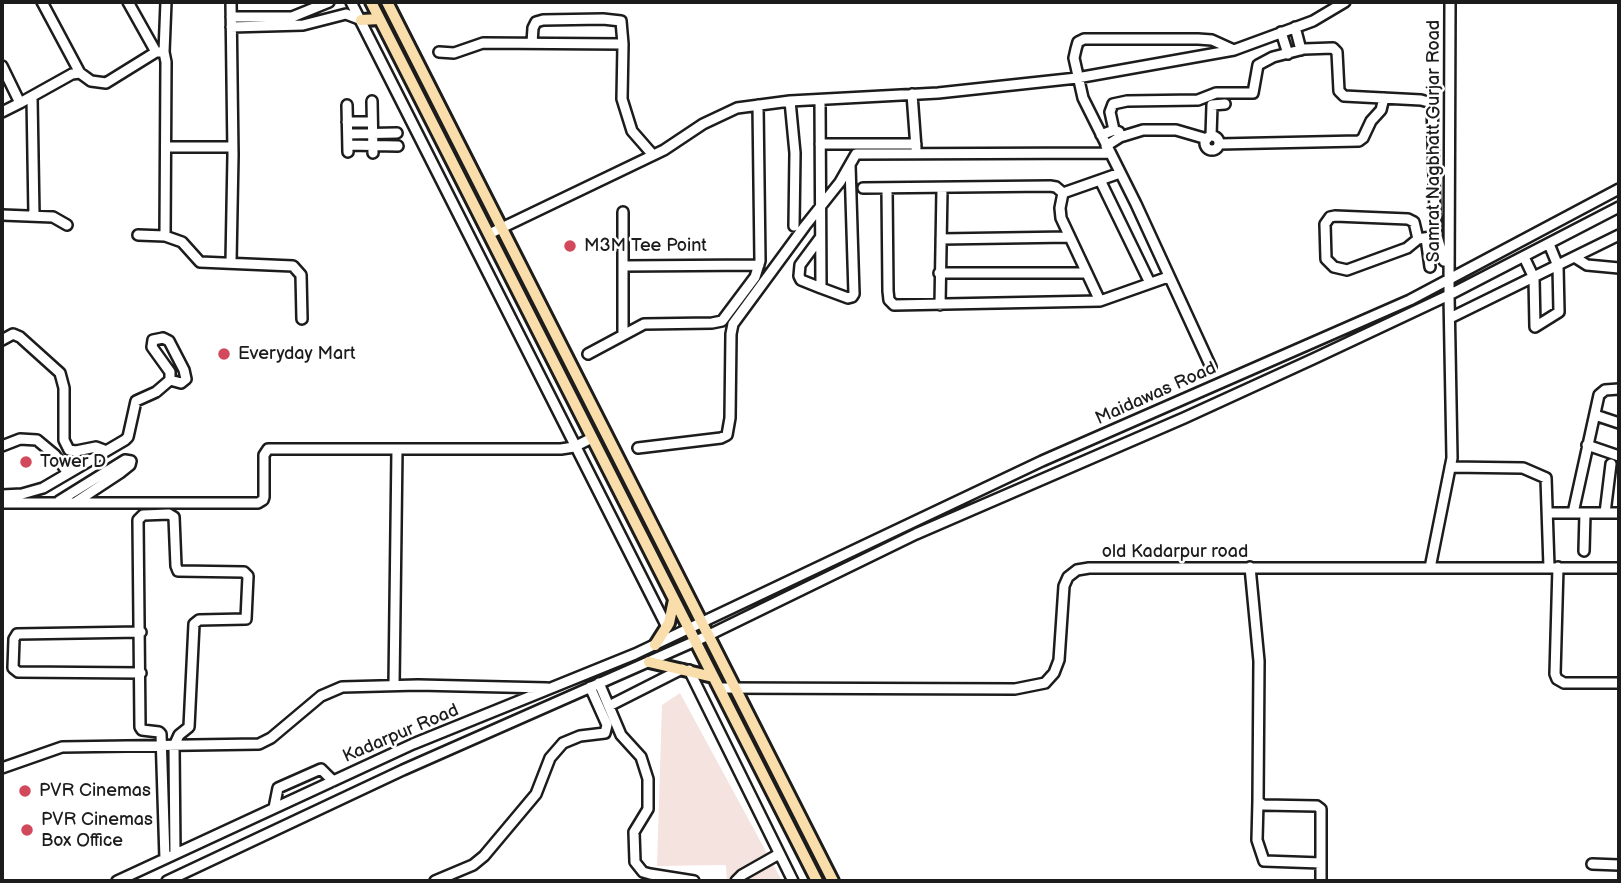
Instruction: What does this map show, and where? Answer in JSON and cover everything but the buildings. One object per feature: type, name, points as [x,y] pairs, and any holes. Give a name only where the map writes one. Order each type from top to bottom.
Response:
[{"type":"main road","points":[[371,2],[817,881]]},
{"type":"main road","points":[[387,2],[833,881]]},
{"type":"main road","points":[[361,20],[379,19]]},
{"type":"main road","points":[[655,645],[667,628],[674,599]]},
{"type":"main road","points":[[649,662],[713,677]]},
{"type":"street","points":[[42,2],[80,73],[92,80],[106,83],[160,52]]},
{"type":"street","points":[[128,2],[160,52]]},
{"type":"street","points":[[165,236],[167,147],[160,52],[166,2]]},
{"type":"street","points":[[231,2],[231,262]]},
{"type":"street","points":[[231,22],[292,17],[328,2]]},
{"type":"street","points":[[351,2],[667,628]]},
{"type":"street","points":[[489,234],[653,155],[737,108],[790,101],[912,94],[1077,78],[1234,50],[1313,21],[1345,2]]},
{"type":"street","name":"Samrat Nagbhatt Gurjar Road","points":[[1430,568],[1452,458],[1449,295],[1450,2]]},
{"type":"street","points":[[313,9],[318,20]]},
{"type":"street","points":[[231,22],[303,25],[346,14],[361,20]]},
{"type":"street","points":[[532,43],[533,28],[536,22],[543,20],[621,21],[622,99],[632,131],[653,155]]},
{"type":"street","points":[[1294,27],[1301,50]]},
{"type":"street","points":[[1281,32],[1288,54]]},
{"type":"street","points":[[1212,367],[1083,98],[1074,58],[1080,40],[1084,39],[1198,38],[1212,40],[1234,50]]},
{"type":"street","points":[[439,52],[454,53],[483,43],[623,44]]},
{"type":"street","points":[[1108,150],[1117,133],[1110,112],[1113,104],[1126,101],[1198,100],[1216,93],[1253,93],[1258,65],[1301,50],[1336,49],[1341,94],[1430,101],[1433,105],[1437,236],[1444,261]]},
{"type":"street","points":[[2,66],[20,103]]},
{"type":"street","points":[[2,112],[72,74],[80,73]]},
{"type":"street","points":[[912,94],[916,149]]},
{"type":"street","points":[[32,97],[34,216]]},
{"type":"street","points":[[1101,135],[1143,130],[1176,130],[1217,138],[1219,144],[1359,141],[1381,110],[1384,98]]},
{"type":"street","points":[[820,100],[821,288]]},
{"type":"street","points":[[372,101],[373,149]]},
{"type":"street","points":[[790,101],[796,153],[794,226]]},
{"type":"street","points":[[1209,137],[1212,105],[1225,104]]},
{"type":"street","points":[[347,105],[348,149],[398,146]]},
{"type":"street","points":[[588,354],[644,324],[722,321],[755,277],[760,265],[758,105]]},
{"type":"street","points":[[348,122],[372,122]]},
{"type":"street","points":[[348,134],[397,134]]},
{"type":"street","points":[[820,144],[916,149],[1108,150]]},
{"type":"street","points":[[167,147],[232,147]]},
{"type":"street","points":[[638,448],[721,438],[727,435],[733,324],[840,182],[856,154],[916,149]]},
{"type":"street","points":[[820,238],[800,265],[798,272],[801,280],[848,298],[854,294],[850,163]]},
{"type":"street","points":[[863,188],[1050,186],[1063,193],[1120,173]]},
{"type":"street","points":[[1100,180],[1150,283]]},
{"type":"street","points":[[887,188],[889,300],[900,306],[1100,301],[1168,276]]},
{"type":"street","points":[[940,304],[942,189]]},
{"type":"street","name":"Maidawas Road","points":[[702,623],[1042,461],[1450,280],[1619,189]]},
{"type":"street","points":[[1063,193],[1061,218],[1100,301]]},
{"type":"street","name":"Maidawas Road","points":[[709,635],[916,534],[1184,418],[1449,295],[1619,207]]},
{"type":"street","points":[[623,212],[623,334]]},
{"type":"street","points":[[2,215],[53,216],[67,225]]},
{"type":"street","points":[[1430,267],[1422,239],[1414,222],[1408,219],[1335,216],[1330,217],[1325,224],[1326,259],[1334,267],[1347,270],[1407,248],[1422,239],[1437,236]]},
{"type":"street","points":[[138,235],[165,236],[182,242],[197,261],[288,265],[297,269],[301,275],[302,319]]},
{"type":"street","points":[[1450,318],[1619,235]]},
{"type":"street","points":[[941,239],[1069,237]]},
{"type":"street","points":[[1524,257],[1534,278],[1535,327],[1559,312],[1558,266],[1549,244]]},
{"type":"street","points":[[1576,258],[1587,265],[1619,268]]},
{"type":"street","points":[[623,266],[760,265]]},
{"type":"street","points":[[939,273],[1087,273]]},
{"type":"street","points":[[2,340],[13,334],[20,337],[63,378],[64,440],[69,450],[96,447],[104,450],[113,473]]},
{"type":"street","points":[[155,339],[169,341],[184,370],[184,382],[170,380],[168,368],[152,347],[155,339]]},
{"type":"street","points":[[2,495],[33,492],[128,437],[135,401],[156,392],[170,380]]},
{"type":"street","points":[[1573,513],[1601,392],[1619,388]]},
{"type":"street","points":[[1595,415],[1619,422]]},
{"type":"street","points":[[2,503],[258,502],[264,500],[264,455],[268,449],[554,449],[574,447],[592,438]]},
{"type":"street","points":[[2,446],[20,439],[37,440],[55,455],[68,473]]},
{"type":"street","points":[[1587,445],[1619,456]]},
{"type":"street","points":[[394,685],[397,449]]},
{"type":"street","points":[[94,457],[113,473]]},
{"type":"street","points":[[1605,513],[1611,464]]},
{"type":"street","points":[[1450,467],[1523,468],[1546,478],[1554,567],[1555,674],[1557,679],[1564,683],[1619,682]]},
{"type":"street","points":[[76,502],[113,473]]},
{"type":"street","points":[[57,502],[113,473]]},
{"type":"street","points":[[1548,513],[1619,513]]},
{"type":"street","points":[[1584,551],[1585,513]]},
{"type":"street","points":[[165,859],[174,746],[178,735],[189,727],[195,621],[246,620],[248,615],[247,575],[244,572],[178,571],[174,517],[169,514],[141,516],[138,520],[141,729],[159,732],[169,789]]},
{"type":"street","points":[[1250,567],[1259,662],[1256,840],[1264,861],[1321,863]]},
{"type":"street","name":"old Kadarpur road","points":[[719,688],[1015,689],[1045,683],[1054,673],[1059,660],[1064,586],[1068,577],[1077,570],[1088,568],[1619,568]]},
{"type":"street","name":"Kadarpur Road","points":[[117,881],[393,753],[702,623]]},
{"type":"street","points":[[141,632],[17,634],[14,639],[13,668],[18,672],[141,673]]},
{"type":"street","name":"Kadarpur Road","points":[[167,881],[403,770],[709,635]]},
{"type":"street","points":[[606,705],[686,670],[793,881]]},
{"type":"street","points":[[2,768],[62,747],[259,744],[271,738],[321,696],[334,689],[352,685],[552,688]]},
{"type":"street","points":[[595,685],[624,740],[643,761],[648,779],[648,809],[634,832],[635,862],[643,872],[694,881]]},
{"type":"street","points":[[435,881],[473,865],[484,856],[536,794],[550,758],[563,743],[580,736],[605,733],[606,705]]},
{"type":"street","points":[[393,753],[403,770]]},
{"type":"street","points":[[274,808],[278,788],[321,769],[333,781]]},
{"type":"street","points":[[1258,801],[1263,805],[1317,806],[1321,809],[1321,881]]},
{"type":"street","points":[[169,825],[175,853]]},
{"type":"street","points":[[736,881],[779,854]]},
{"type":"street","points":[[1592,864],[1619,865]]},
{"type":"shaded area","points":[[680,693],[782,881],[727,881],[726,865],[657,866],[662,705]]},
{"type":"place","name":"M3M Tee Point","points":[[570,246]]},
{"type":"place","name":"Everyday Mart","points":[[224,354]]},
{"type":"place","name":"Tower D","points":[[26,462]]},
{"type":"place","name":"PVR Cinemas","points":[[25,791]]},
{"type":"place","name":"PVR Cinemas Box Office","points":[[27,830]]}]
